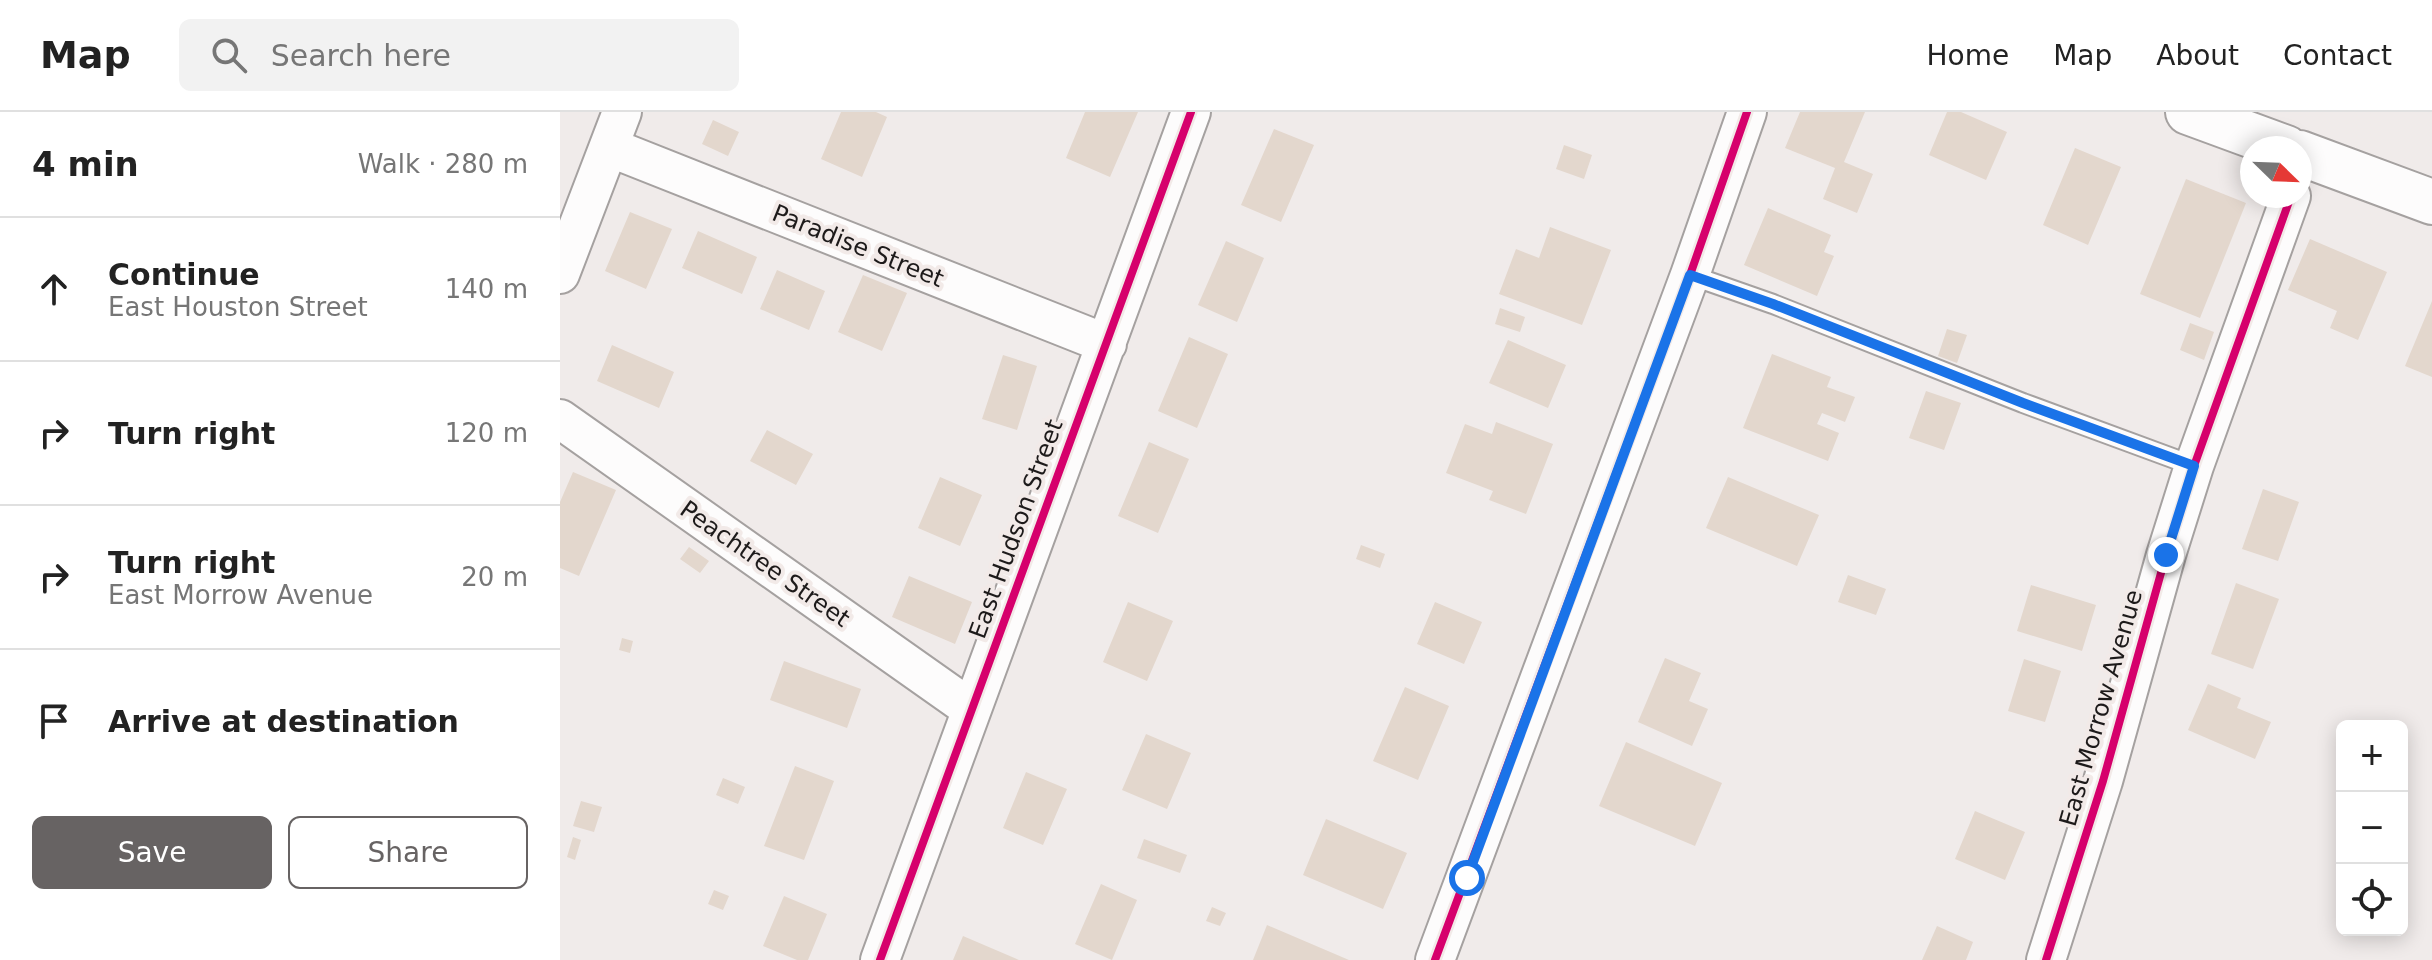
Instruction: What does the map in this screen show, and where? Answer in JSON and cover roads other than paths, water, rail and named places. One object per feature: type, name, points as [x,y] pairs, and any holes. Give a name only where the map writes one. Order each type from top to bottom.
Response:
[{"type":"street","points":[[560,274],[622,112]]},
{"type":"street","name":"East Hudson Street","points":[[880,960],[1191,112]]},
{"type":"street","points":[[1435,960],[1690,275],[1747,112]]},
{"type":"street","points":[[2188,112],[2256,136]]},
{"type":"street","name":"Paradise Street","points":[[609,147],[1107,344]]},
{"type":"street","points":[[2312,156],[2432,202]]},
{"type":"street","name":"East Morrow Avenue","points":[[2046,960],[2103,781],[2194,466],[2287,208]]},
{"type":"street","name":"Peachtree Street","points":[[560,419],[971,709]]},
{"type":"lane","points":[[1690,275],[2194,466]]}]
